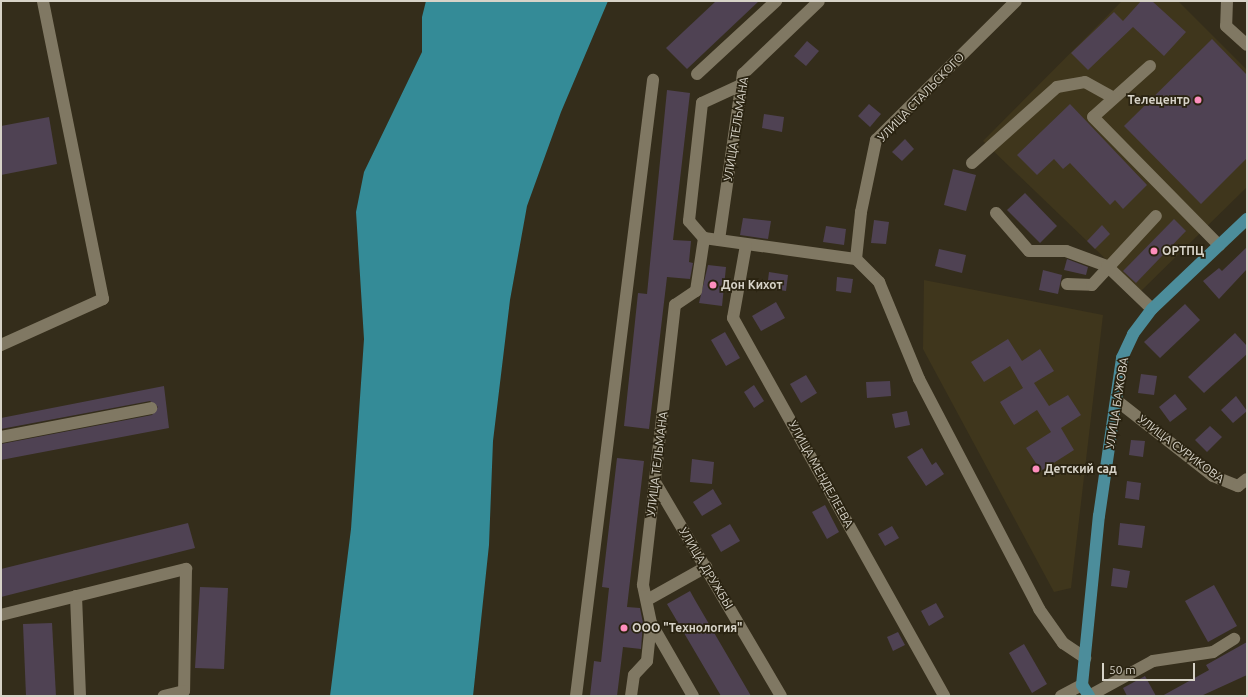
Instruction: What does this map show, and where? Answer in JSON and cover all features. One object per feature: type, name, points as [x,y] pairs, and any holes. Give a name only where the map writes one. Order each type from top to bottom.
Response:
[{"type":"main road","name":"УЛИЦА БАЖОВА","points":[[1082,685],[1122,358],[1133,334],[1152,309],[1247,219]]},
{"type":"main road","points":[[1082,685],[1089,696]]},
{"type":"street","points":[[1,345],[103,299],[43,1]]},
{"type":"street","points":[[697,74],[776,1]]},
{"type":"street","name":"УЛИЦА ТЕЛЬМАНА","points":[[719,240],[743,74],[820,1]]},
{"type":"street","name":"УЛИЦА СТАЛЬСКОГО","points":[[856,259],[860,212],[876,140],[1016,1]]},
{"type":"street","points":[[1227,1],[1226,26],[1247,45]]},
{"type":"street","points":[[1150,66],[1093,117],[1219,245]]},
{"type":"street","points":[[576,696],[653,80]]},
{"type":"street","points":[[972,163],[1057,87],[1085,82],[1114,98]]},
{"type":"street","points":[[742,85],[702,103],[689,221],[704,238],[856,259],[879,282],[919,379],[1039,609],[1063,643],[1085,658]]},
{"type":"street","points":[[996,213],[1029,251],[1066,252],[1107,266],[1152,309]]},
{"type":"street","points":[[1067,284],[1092,285],[1107,266],[1156,216]]},
{"type":"street","name":"УЛИЦА ТЕЛЬМАНА","points":[[631,696],[634,675],[647,661],[651,623],[643,585],[675,305],[696,291],[704,238]]},
{"type":"street","name":"УЛИЦА МЕНДЕЛЕЕВА","points":[[746,245],[733,318],[944,696]]},
{"type":"street","name":"УЛИЦА СУРИКОВА","points":[[1116,400],[1213,476],[1238,486],[1247,479]]},
{"type":"street","points":[[1,437],[151,408]]},
{"type":"street","name":"УЛИЦА ДРУЖБЫ","points":[[655,482],[781,696]]},
{"type":"street","points":[[647,600],[706,567]]},
{"type":"street","points":[[1,615],[186,569],[184,690],[164,696]]},
{"type":"street","points":[[76,596],[80,696]]},
{"type":"street","points":[[651,623],[694,696]]},
{"type":"street","points":[[1089,696],[1153,661],[1212,652],[1234,639]]},
{"type":"street","points":[[1061,696],[1082,685]]},
{"type":"shaded area","points":[[1122,1],[1178,1],[1247,70],[1247,187],[1140,292],[983,141]]},
{"type":"shaded area","name":"Детский сад","points":[[924,280],[1103,315],[1071,588],[1054,592],[923,349]]},
{"type":"water","points":[[426,1],[608,1],[561,112],[527,206],[510,300],[493,441],[489,545],[473,696],[330,696],[351,529],[364,339],[356,212],[364,172],[422,52],[422,17]]},
{"type":"building","points":[[716,1],[759,1],[687,69],[666,48]]},
{"type":"building","points":[[1141,1],[1152,1],[1186,32],[1164,56],[1133,27],[1088,70],[1071,53],[1114,12],[1123,21]]},
{"type":"building","name":"Телецентр","points":[[1212,39],[1247,75],[1247,158],[1201,204],[1124,126]]},
{"type":"building","points":[[807,41],[819,51],[806,66],[794,56]]},
{"type":"building","points":[[667,90],[690,93],[673,240],[691,241],[689,262],[693,263],[690,279],[667,277],[649,429],[624,426],[638,293],[647,294]]},
{"type":"building","points":[[869,104],[881,114],[870,127],[858,116]]},
{"type":"building","points":[[1070,104],[1147,185],[1123,209],[1115,200],[1110,205],[1070,163],[1063,169],[1054,159],[1037,175],[1017,155]]},
{"type":"building","points":[[764,114],[784,117],[782,132],[762,128]]},
{"type":"building","points":[[49,117],[57,164],[1,175],[1,126]]},
{"type":"building","points":[[905,139],[914,149],[902,161],[892,152]]},
{"type":"building","points":[[953,169],[976,175],[966,211],[944,205]]},
{"type":"building","points":[[1025,193],[1057,226],[1040,243],[1007,210]]},
{"type":"building","points":[[743,218],[771,221],[768,239],[740,235]]},
{"type":"building","name":"ОРТПЦ","points":[[1174,219],[1186,231],[1136,283],[1123,271]]},
{"type":"building","points":[[874,220],[889,222],[886,244],[871,243]]},
{"type":"building","points":[[1102,225],[1110,234],[1095,249],[1087,241]]},
{"type":"building","points":[[826,226],[846,229],[844,245],[823,242]]},
{"type":"building","points":[[1247,247],[1247,269],[1219,299],[1203,281],[1219,268],[1222,271]]},
{"type":"building","points":[[939,249],[966,255],[962,273],[935,266]]},
{"type":"building","points":[[1067,259],[1088,267],[1086,275],[1064,270]]},
{"type":"building","name":"Дон Кихот","points":[[708,265],[726,267],[722,306],[699,303]]},
{"type":"building","points":[[1043,270],[1062,275],[1058,294],[1039,290]]},
{"type":"building","points":[[769,272],[788,275],[786,291],[767,288]]},
{"type":"building","points":[[837,277],[853,279],[851,293],[836,291]]},
{"type":"building","points":[[776,302],[785,318],[761,331],[752,316]]},
{"type":"building","points":[[1185,304],[1200,320],[1160,358],[1144,342]]},
{"type":"building","points":[[725,332],[740,358],[726,366],[711,340]]},
{"type":"building","points":[[1235,333],[1247,346],[1247,354],[1204,393],[1188,377]]},
{"type":"building","points":[[1008,339],[1022,361],[1040,349],[1054,371],[1034,383],[1049,406],[1068,395],[1081,415],[1061,428],[1074,450],[1041,471],[1026,448],[1051,432],[1037,410],[1014,425],[1000,402],[1023,388],[1010,366],[984,382],[971,362]]},
{"type":"building","points":[[1141,374],[1157,376],[1154,395],[1138,393]]},
{"type":"building","points":[[806,375],[817,393],[801,403],[790,384]]},
{"type":"building","points":[[890,381],[891,396],[867,398],[866,382]]},
{"type":"building","points":[[754,385],[764,401],[754,408],[744,392]]},
{"type":"building","points":[[164,386],[169,428],[1,460],[1,444],[152,415],[158,407],[150,401],[1,429],[1,418]]},
{"type":"building","points":[[1175,394],[1187,409],[1170,422],[1159,407]]},
{"type":"building","points":[[1236,396],[1247,411],[1233,423],[1221,410]]},
{"type":"building","points":[[907,411],[910,425],[895,428],[892,414]]},
{"type":"building","points":[[1210,426],[1222,437],[1207,452],[1195,440]]},
{"type":"building","points":[[1131,440],[1145,441],[1143,457],[1129,455]]},
{"type":"building","points":[[922,448],[932,465],[936,462],[944,474],[926,486],[907,457]]},
{"type":"building","points":[[617,458],[644,461],[627,607],[640,608],[643,623],[641,649],[623,647],[617,696],[590,696],[594,661],[601,662],[609,588],[602,587]]},
{"type":"building","points":[[692,459],[714,462],[712,484],[690,482]]},
{"type":"building","points":[[1127,481],[1141,483],[1139,500],[1125,498]]},
{"type":"building","points":[[713,489],[722,504],[702,516],[693,502]]},
{"type":"building","points":[[825,505],[839,532],[827,539],[812,512]]},
{"type":"building","points":[[188,523],[195,548],[1,597],[1,569]]},
{"type":"building","points":[[1120,523],[1145,526],[1142,548],[1118,545]]},
{"type":"building","points":[[730,524],[740,541],[721,552],[711,535]]},
{"type":"building","points":[[892,526],[899,538],[885,546],[878,534]]},
{"type":"building","points":[[1113,568],[1130,571],[1127,588],[1111,586]]},
{"type":"building","points":[[1214,585],[1237,626],[1208,642],[1185,601]]},
{"type":"building","points":[[200,587],[228,588],[224,669],[195,668]]},
{"type":"building","points":[[690,591],[751,696],[721,696],[667,604]]},
{"type":"building","points":[[936,603],[944,617],[929,626],[921,611]]},
{"type":"building","points":[[52,623],[56,696],[26,696],[23,624]]},
{"type":"building","points":[[898,632],[905,645],[893,651],[887,637]]},
{"type":"building","points":[[1247,642],[1247,675],[1201,696],[1162,696],[1209,670],[1206,665]]},
{"type":"building","points":[[1024,644],[1047,684],[1032,693],[1009,653]]},
{"type":"building","points":[[1145,676],[1156,696],[1127,696],[1123,688]]},
{"type":"place","name":"Телецентр","points":[[1198,100]]},
{"type":"place","name":"ОРТПЦ","points":[[1154,251]]},
{"type":"place","name":"Дон Кихот","points":[[713,285]]},
{"type":"place","name":"Детский сад","points":[[1036,469]]},
{"type":"place","name":"ООО \"Технология\"","points":[[624,628]]}]
